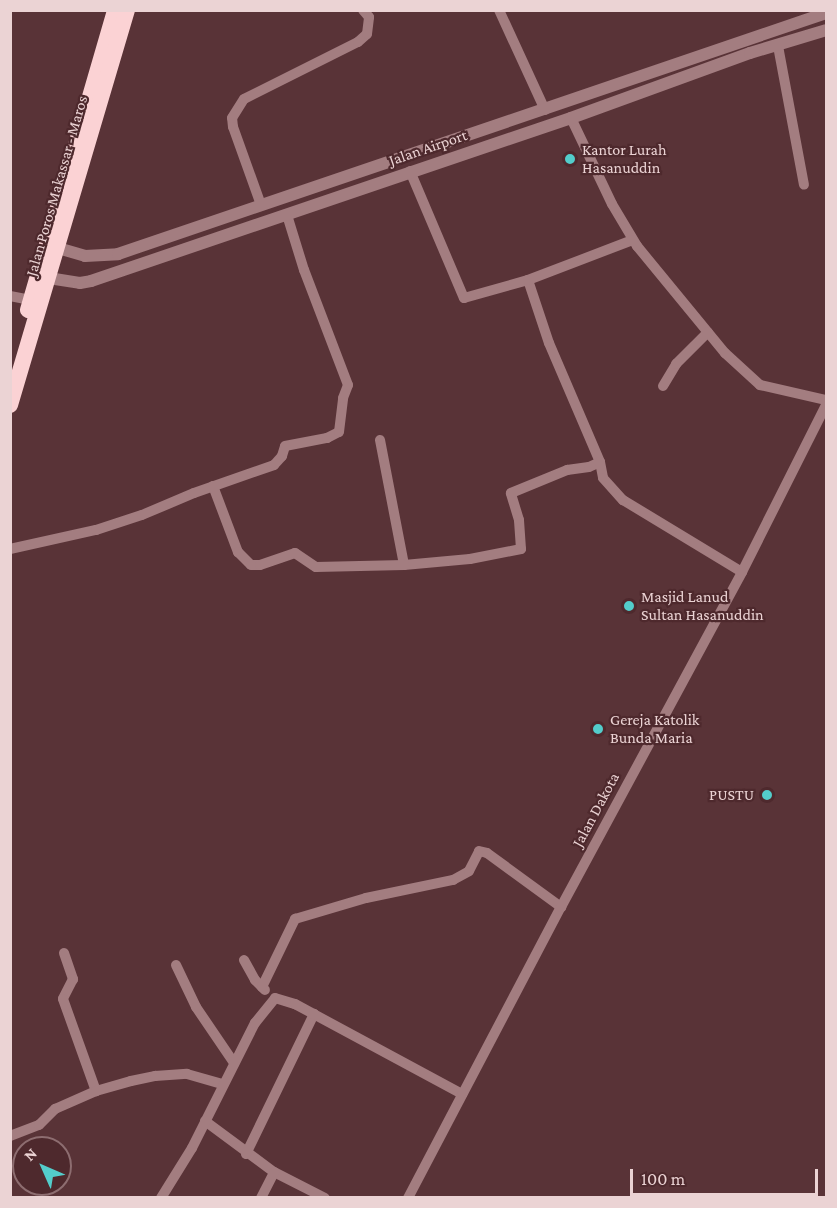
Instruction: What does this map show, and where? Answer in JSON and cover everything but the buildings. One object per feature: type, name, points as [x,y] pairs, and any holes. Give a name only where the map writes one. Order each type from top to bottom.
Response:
[{"type":"highway","name":"Jalan Poros Makassar - Maros","points":[[53,247],[115,10]]},
{"type":"highway","name":"Jalan Poros Makassar - Maros","points":[[10,405],[53,247],[127,10]]},
{"type":"highway","name":"Jalan Poros Makassar - Maros","points":[[10,365],[31,300],[44,278]]},
{"type":"street","points":[[261,205],[233,127],[235,113],[244,99],[357,42],[367,34],[369,17],[363,10]]},
{"type":"street","points":[[499,10],[545,110]]},
{"type":"street","name":"Jalan Airport","points":[[53,247],[99,257],[118,254],[826,13]]},
{"type":"street","name":"Jalan Airport","points":[[44,278],[80,283],[92,281],[170,252],[287,215],[410,171],[571,118],[750,53],[826,30]]},
{"type":"street","points":[[748,39],[750,53]]},
{"type":"street","points":[[778,46],[804,185]]},
{"type":"street","points":[[571,118],[608,197],[633,240],[737,366],[760,385],[826,400]]},
{"type":"street","points":[[518,119],[522,134]]},
{"type":"street","points":[[410,171],[464,298],[528,280],[633,240]]},
{"type":"street","points":[[10,549],[96,530],[142,516],[213,486],[274,465],[282,456],[285,446],[327,438],[339,432],[342,424],[341,410],[348,385],[300,259],[287,215]]},
{"type":"street","points":[[165,238],[170,252]]},
{"type":"street","points":[[528,280],[549,343],[600,462],[603,478],[623,500],[742,572]]},
{"type":"street","points":[[10,296],[31,300]]},
{"type":"street","points":[[663,386],[676,364],[708,332]]},
{"type":"street","name":"Jalan Dakota","points":[[408,1197],[561,906],[742,572],[826,405]]},
{"type":"street","points":[[380,440],[404,565]]},
{"type":"street","points":[[213,486],[238,552],[251,565],[260,565],[295,553],[316,567],[404,565],[458,560],[521,549],[519,520],[512,493],[567,470],[590,467],[600,462]]},
{"type":"street","points":[[262,987],[295,919],[366,898],[453,880],[469,870],[479,851],[487,853],[561,906]]},
{"type":"street","points":[[64,953],[73,979],[63,999],[96,1091]]},
{"type":"street","points":[[244,960],[262,987],[275,998],[286,1000],[314,1014],[462,1094]]},
{"type":"street","points":[[176,965],[196,1007],[234,1063]]},
{"type":"street","points":[[161,1197],[192,1148],[222,1084],[264,1010],[275,998]]},
{"type":"street","points":[[246,1154],[314,1014]]},
{"type":"street","points":[[10,1136],[32,1129],[55,1109],[96,1091],[139,1080],[187,1074],[222,1084]]},
{"type":"street","points":[[205,1121],[246,1154],[274,1172],[325,1197]]},
{"type":"street","points":[[261,1197],[274,1172]]},
{"type":"place","name":"Kantor Lurah Hasanuddin","points":[[570,159]]},
{"type":"place","name":"Masjid Lanud Sultan Hasanuddin","points":[[629,606]]},
{"type":"place","name":"Gereja Katolik Bunda Maria","points":[[598,729]]},
{"type":"place","name":"PUSTU","points":[[767,795]]}]
